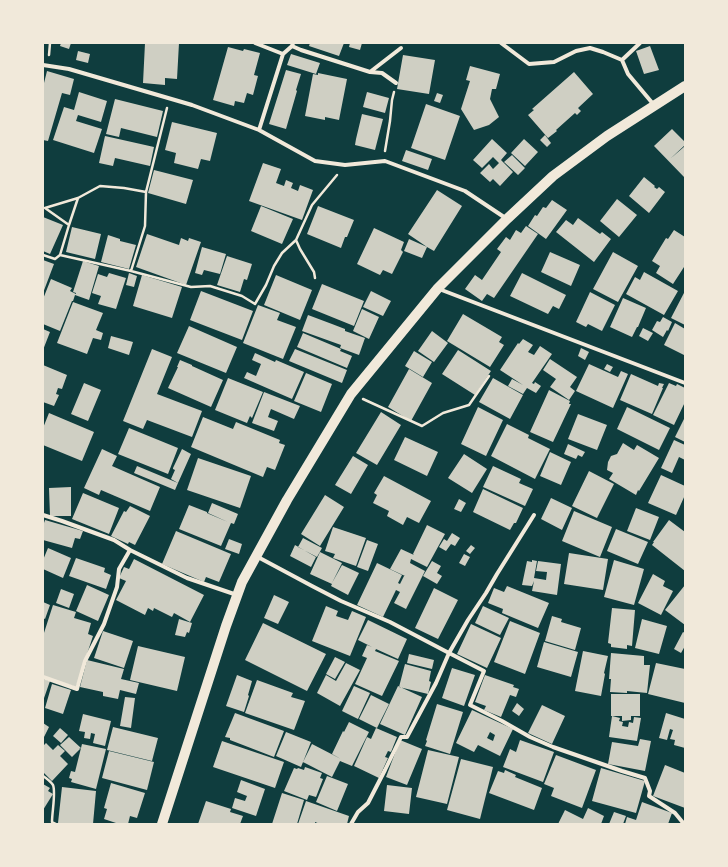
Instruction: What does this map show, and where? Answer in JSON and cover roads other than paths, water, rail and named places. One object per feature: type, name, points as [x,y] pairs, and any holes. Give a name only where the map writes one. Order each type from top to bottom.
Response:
[{"type":"main road","points":[[162,824],[223,634],[242,582],[287,500],[351,394],[438,288],[507,219],[553,176],[607,136],[685,86]]},
{"type":"street","points":[[255,43],[283,54]]},
{"type":"street","points":[[501,43],[528,64],[554,62],[576,51],[590,48],[603,52],[622,60],[628,74],[654,105]]},
{"type":"street","points":[[622,60],[640,43]]},
{"type":"street","points":[[259,130],[283,54],[292,44],[370,72],[382,73],[396,83]]},
{"type":"street","points":[[370,72],[401,48]]},
{"type":"street","points":[[43,65],[69,69],[169,98],[259,130],[316,161],[345,165],[385,161],[465,191],[507,219]]},
{"type":"street","points":[[438,288],[685,383]]},
{"type":"street","points":[[43,515],[114,540],[130,550],[187,578],[237,595]]},
{"type":"street","points":[[350,824],[358,812],[368,803],[386,770],[401,737],[407,737],[468,620],[534,515]]},
{"type":"street","points":[[43,677],[77,689],[85,661],[104,624],[117,587],[119,569],[130,550]]},
{"type":"street","points":[[256,556],[341,601],[390,622],[484,671],[470,705],[530,737],[553,747],[645,778],[650,791],[649,796],[676,813],[684,824]]}]
